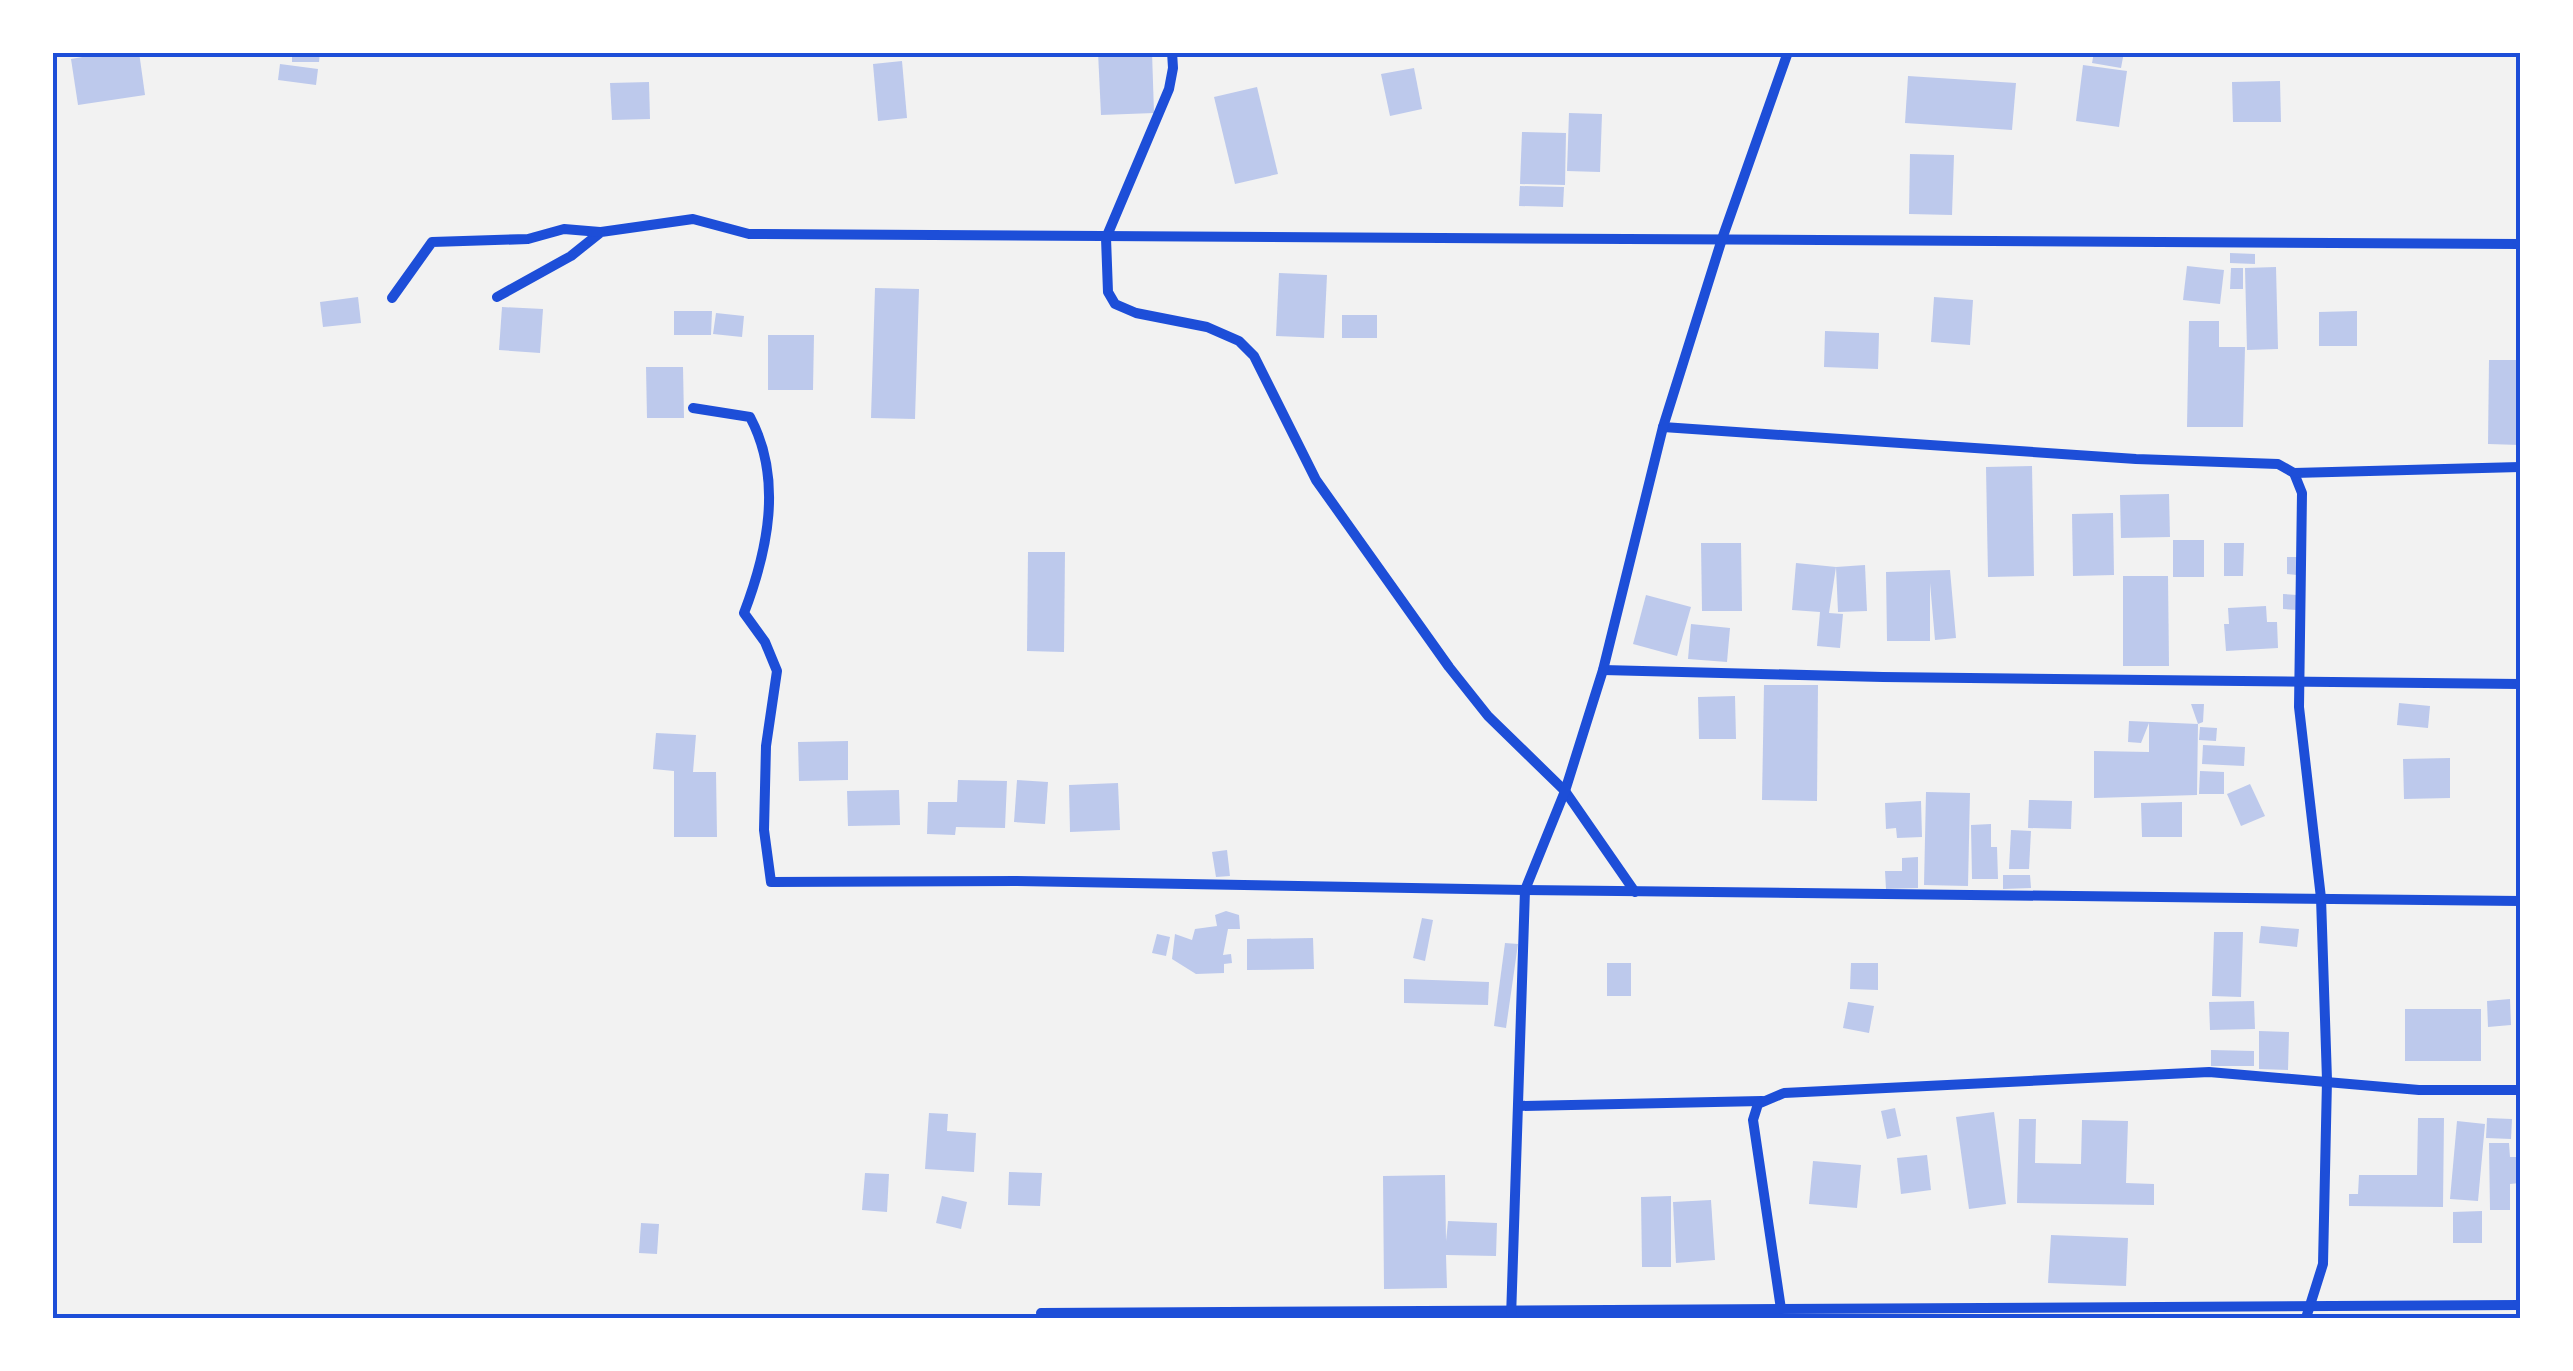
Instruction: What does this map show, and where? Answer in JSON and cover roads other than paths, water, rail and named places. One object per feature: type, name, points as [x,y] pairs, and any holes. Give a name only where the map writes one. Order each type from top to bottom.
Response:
[{"type":"street","points":[[1172,52],[1169,90],[1106,238],[1108,292],[1115,304],[1136,313],[1207,327],[1239,341],[1254,356],[1316,480],[1449,667],[1488,716],[1565,791],[1635,892]]},
{"type":"street","points":[[1510,1314],[1526,890],[1565,791],[1602,670],[1663,427],[1722,240],[1788,52]]},
{"type":"street","points":[[392,298],[432,242],[528,238],[564,229],[601,232],[693,219],[749,234],[2520,244]]},
{"type":"street","points":[[497,296],[571,256],[601,232]]},
{"type":"street","points":[[693,408],[750,417],[763,440],[771,491],[761,568],[744,613],[765,642],[777,670],[766,746],[764,830],[772,882],[1017,880],[1635,892],[2520,901]]},
{"type":"street","points":[[1663,427],[2136,459],[2278,464],[2294,473],[2520,468]]},
{"type":"street","points":[[2294,473],[2302,493],[2298,682],[2321,898],[2327,1080],[2323,1264],[2306,1318]]},
{"type":"street","points":[[1602,670],[2520,684]]},
{"type":"street","points":[[1781,1309],[1753,1120],[1758,1104],[1784,1093],[2209,1072],[2419,1090],[2520,1090]]},
{"type":"street","points":[[1518,1106],[1765,1101]]},
{"type":"street","points":[[1041,1313],[1510,1314],[1781,1309],[1804,1314],[2520,1305]]}]
